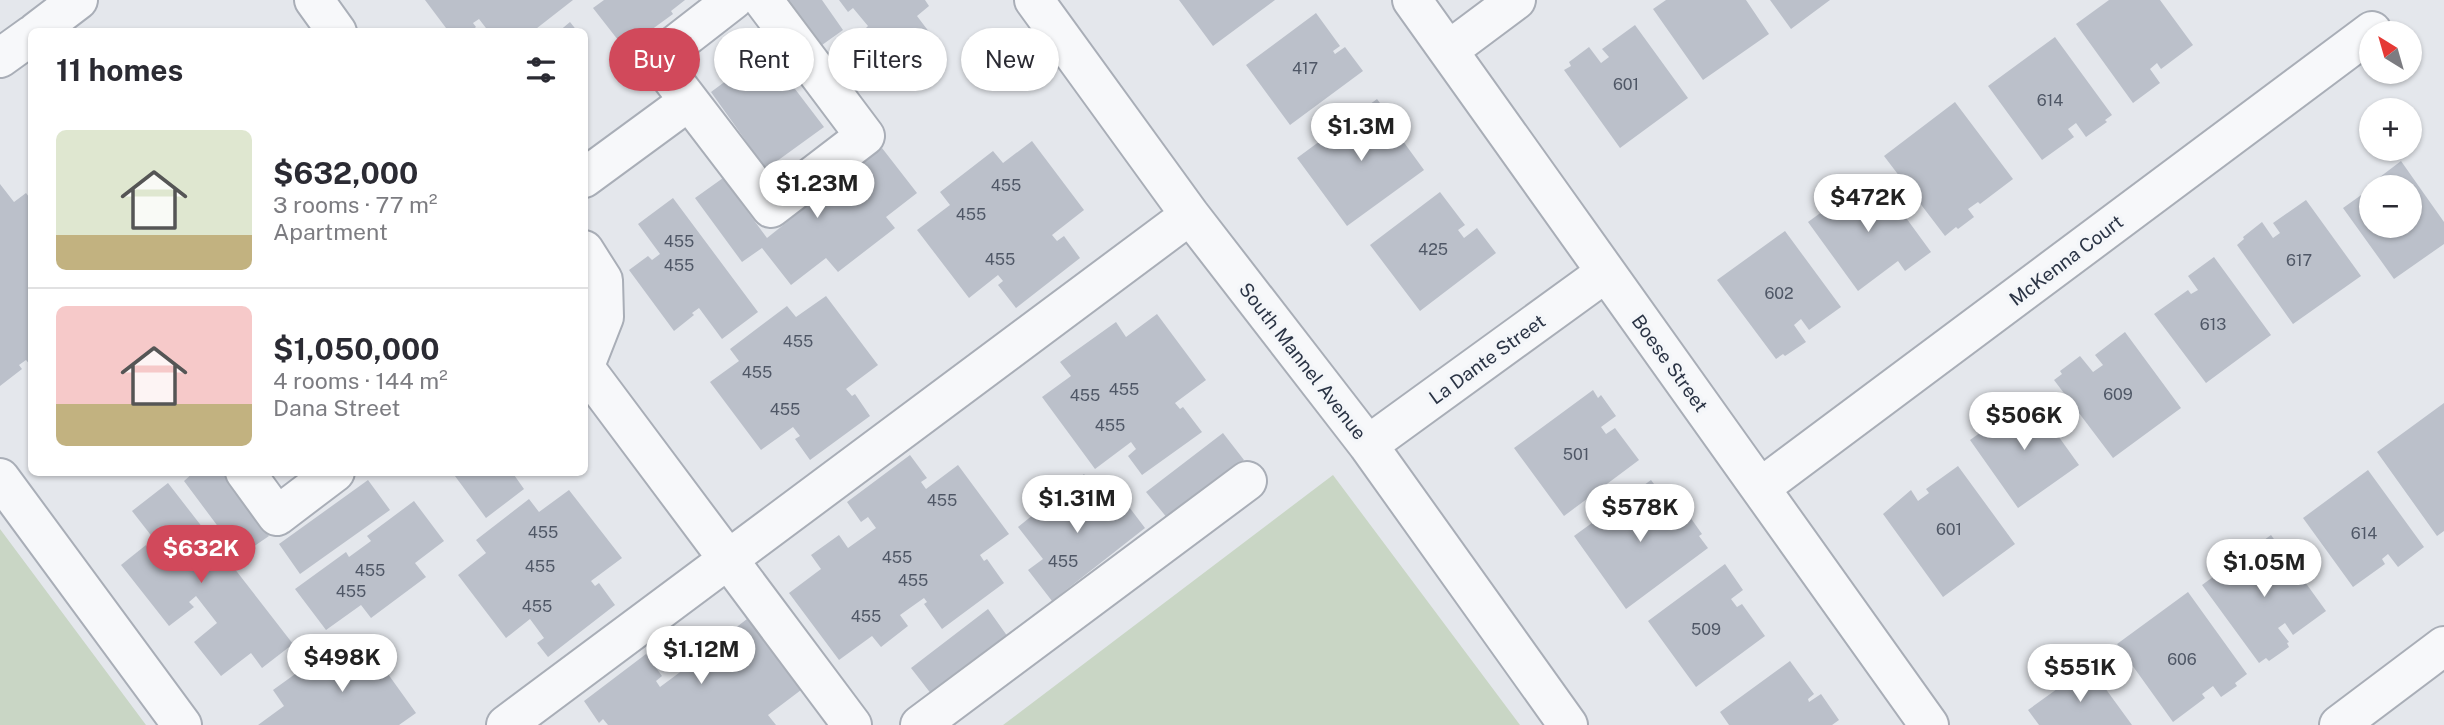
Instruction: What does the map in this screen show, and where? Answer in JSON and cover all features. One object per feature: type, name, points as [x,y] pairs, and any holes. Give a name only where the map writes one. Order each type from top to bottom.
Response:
[{"type":"street","points":[[41,28],[78,0]]},
{"type":"street","points":[[314,0],[334,28]]},
{"type":"street","points":[[733,0],[657,59],[771,208],[865,136],[763,0]]},
{"type":"street","name":"South Mannel Avenue","points":[[1034,0],[1190,215],[1368,445],[1568,725]]},
{"type":"street","name":"Boese Street","points":[[1412,0],[1929,725]]},
{"type":"street","points":[[1449,50],[1516,0]]},
{"type":"street","points":[[0,58],[28,37]]},
{"type":"street","name":"McKenna Court","points":[[1760,488],[2359,41]]},
{"type":"street","points":[[588,175],[690,101]]},
{"type":"street","points":[[506,725],[1190,215]]},
{"type":"street","points":[[588,256],[603,280],[604,317],[588,360]]},
{"type":"street","name":"La Dante Street","points":[[1368,445],[1605,273]]},
{"type":"street","points":[[588,372],[852,725]]},
{"type":"street","points":[[247,476],[277,516],[330,476]]},
{"type":"street","points":[[0,478],[182,725]]},
{"type":"street","points":[[920,725],[1247,481]]},
{"type":"street","points":[[2339,725],[2444,646]]},
{"type":"green space","points":[[1333,475],[1520,725],[1003,725]]},
{"type":"green space","points":[[0,529],[146,725],[0,725]]},
{"type":"building","points":[[425,0],[573,0],[537,28],[486,28],[479,19],[473,23],[475,28],[446,28]]},
{"type":"building","points":[[604,0],[685,0],[671,11],[673,14],[654,28],[609,28],[593,8]]},
{"type":"building","points":[[778,0],[822,0],[842,28],[828,28],[828,41],[815,50],[814,28],[799,28]]},
{"type":"building","points":[[839,0],[925,0],[929,6],[917,16],[926,28],[866,28],[868,26],[853,8],[848,12]]},
{"type":"building","points":[[1179,0],[1275,0],[1213,46]]},
{"type":"building","points":[[1666,0],[1746,0],[1769,34],[1703,80],[1653,9]]},
{"type":"building","points":[[1770,0],[1830,0],[1791,29]]},
{"type":"building","points":[[2109,0],[2160,0],[2193,45],[2161,69],[2157,63],[2150,69],[2160,83],[2133,103],[2076,24]]},
{"type":"building","points":[[1316,13],[1340,46],[1333,51],[1335,54],[1345,47],[1363,71],[1290,125],[1246,65]]},
{"type":"building","points":[[570,22],[575,28],[563,28]]},
{"type":"building","points":[[1635,25],[1688,98],[1620,148],[1564,70],[1571,66],[1569,62],[1589,47],[1601,63],[1609,57],[1602,49]]},
{"type":"building","points":[[2055,37],[2112,115],[2105,120],[2107,122],[2086,137],[2076,123],[2068,129],[2074,137],[2042,160],[1988,86]]},
{"type":"building","points":[[714,90],[797,91],[824,127],[766,169],[711,92]]},
{"type":"building","points":[[1377,99],[1383,107],[1386,104],[1401,125],[1385,137],[1390,144],[1400,137],[1424,170],[1347,226],[1297,158]]},
{"type":"building","points":[[1955,102],[2013,179],[1980,204],[1978,202],[1968,209],[1974,217],[1945,236],[1884,156]]},
{"type":"building","points":[[1032,141],[1084,210],[1052,235],[1057,241],[1064,236],[1080,258],[1016,308],[998,285],[1003,281],[998,275],[969,298],[917,230],[950,205],[940,192],[993,151],[1003,163]]},
{"type":"building","points":[[882,148],[917,193],[886,217],[895,228],[838,272],[826,258],[791,285],[762,248],[742,262],[695,198],[723,178],[767,238],[812,202],[817,208],[839,192],[834,185]]},
{"type":"building","points":[[2401,161],[2411,175],[2383,175]]},
{"type":"building","points":[[1874,174],[1931,252],[1905,271],[1898,261],[1858,291],[1808,222]]},
{"type":"building","points":[[0,184],[14,202],[26,193],[28,196],[28,362],[26,360],[19,365],[22,369],[0,386]]},
{"type":"building","points":[[2422,191],[2444,222],[2444,244],[2394,279],[2365,238],[2422,238]]},
{"type":"building","points":[[1440,192],[1465,225],[1458,230],[1464,238],[1477,228],[1496,253],[1420,311],[1370,245]]},
{"type":"building","points":[[2359,197],[2359,230],[2343,208]]},
{"type":"building","points":[[673,198],[758,312],[722,339],[699,308],[674,331],[629,270],[648,256],[652,260],[660,254],[638,224]]},
{"type":"building","points":[[2306,200],[2361,276],[2293,324],[2237,245],[2262,222],[2273,238],[2280,233],[2273,223]]},
{"type":"building","points":[[1785,231],[1841,307],[1809,330],[1801,319],[1794,325],[1806,342],[1776,359],[1717,280]]},
{"type":"building","points":[[2214,257],[2271,335],[2206,383],[2154,314],[2188,290],[2191,294],[2198,290],[2188,276]]},
{"type":"building","points":[[826,296],[878,365],[846,389],[852,396],[855,394],[870,416],[810,460],[795,439],[800,436],[793,427],[761,450],[710,382],[739,361],[730,349],[787,306],[796,317]]},
{"type":"building","points":[[1157,314],[1206,380],[1175,403],[1180,409],[1183,407],[1202,432],[1142,475],[1128,456],[1136,449],[1131,442],[1095,469],[1042,397],[1071,376],[1060,362],[1116,322],[1126,337]]},
{"type":"building","points":[[2125,332],[2181,408],[2113,458],[2054,380],[2062,374],[2060,371],[2080,356],[2093,372],[2103,365],[2095,355]]},
{"type":"building","points":[[1593,390],[1598,398],[1601,395],[1616,416],[1601,427],[1606,434],[1615,428],[1639,460],[1564,516],[1514,448]]},
{"type":"building","points":[[2028,394],[2079,465],[2018,508],[1970,440],[2002,417],[2007,425],[2011,422],[2003,412]]},
{"type":"building","points":[[2444,403],[2444,531],[2437,536],[2377,452]]},
{"type":"building","points":[[1223,433],[1244,460],[1168,519],[1146,492]]},
{"type":"building","points":[[910,455],[927,478],[921,482],[926,489],[958,465],[1009,534],[980,555],[984,561],[987,559],[1004,583],[942,629],[924,604],[927,602],[924,598],[900,615],[908,626],[881,647],[872,636],[839,660],[789,593],[821,569],[811,555],[839,535],[848,548],[876,528],[868,517],[861,522],[847,502]]},
{"type":"building","points":[[1958,466],[2015,544],[1943,597],[1883,514],[1911,490],[1918,501],[1929,493],[1926,489]]},
{"type":"building","points":[[2368,470],[2424,547],[2398,567],[2388,554],[2382,559],[2385,564],[2353,587],[2303,518]]},
{"type":"building","points":[[1084,474],[1111,508],[1123,499],[1145,528],[1052,601],[1028,570],[1043,559],[1018,527]]},
{"type":"building","points":[[190,476],[225,476],[269,536],[240,556],[184,481]]},
{"type":"building","points":[[455,476],[515,476],[524,489],[486,518]]},
{"type":"building","points":[[368,480],[390,510],[300,574],[279,544]]},
{"type":"building","points":[[1651,480],[1675,512],[1671,515],[1678,524],[1690,517],[1708,548],[1626,609],[1574,536]]},
{"type":"building","points":[[168,483],[293,644],[262,668],[251,653],[221,676],[194,642],[217,623],[196,596],[189,602],[194,607],[169,626],[121,565],[146,545],[149,549],[157,543],[132,511]]},
{"type":"building","points":[[569,490],[622,558],[591,581],[595,586],[599,583],[615,605],[548,657],[537,643],[544,638],[530,619],[506,638],[458,575],[486,553],[476,540],[529,499],[539,512]]},
{"type":"building","points":[[414,501],[444,541],[415,563],[426,577],[371,618],[361,605],[326,630],[295,589],[346,552],[349,557],[371,541],[367,536]]},
{"type":"building","points":[[2271,535],[2326,611],[2293,635],[2285,623],[2278,628],[2289,642],[2289,647],[2269,661],[2266,658],[2259,663],[2202,585]]},
{"type":"building","points":[[1725,564],[1743,590],[1731,599],[1737,607],[1742,604],[1765,636],[1696,687],[1648,621]]},
{"type":"building","points":[[2188,592],[2247,674],[2235,683],[2237,686],[2221,697],[2213,686],[2202,694],[2205,698],[2173,722],[2117,644]]},
{"type":"building","points":[[988,609],[1008,637],[932,695],[911,668]]},
{"type":"building","points":[[747,619],[801,690],[768,715],[776,725],[608,725],[603,719],[599,723],[584,701],[646,654],[662,676],[656,681],[660,687],[687,667],[677,654],[707,632],[716,643]]},
{"type":"building","points":[[365,642],[416,713],[399,725],[258,725],[284,706],[273,690],[323,654],[332,666]]},
{"type":"building","points":[[1790,661],[1814,694],[1808,699],[1809,702],[1821,694],[1839,720],[1832,725],[1729,725],[1720,712]]},
{"type":"building","points":[[2089,666],[2132,725],[2039,725],[2028,710]]}]
